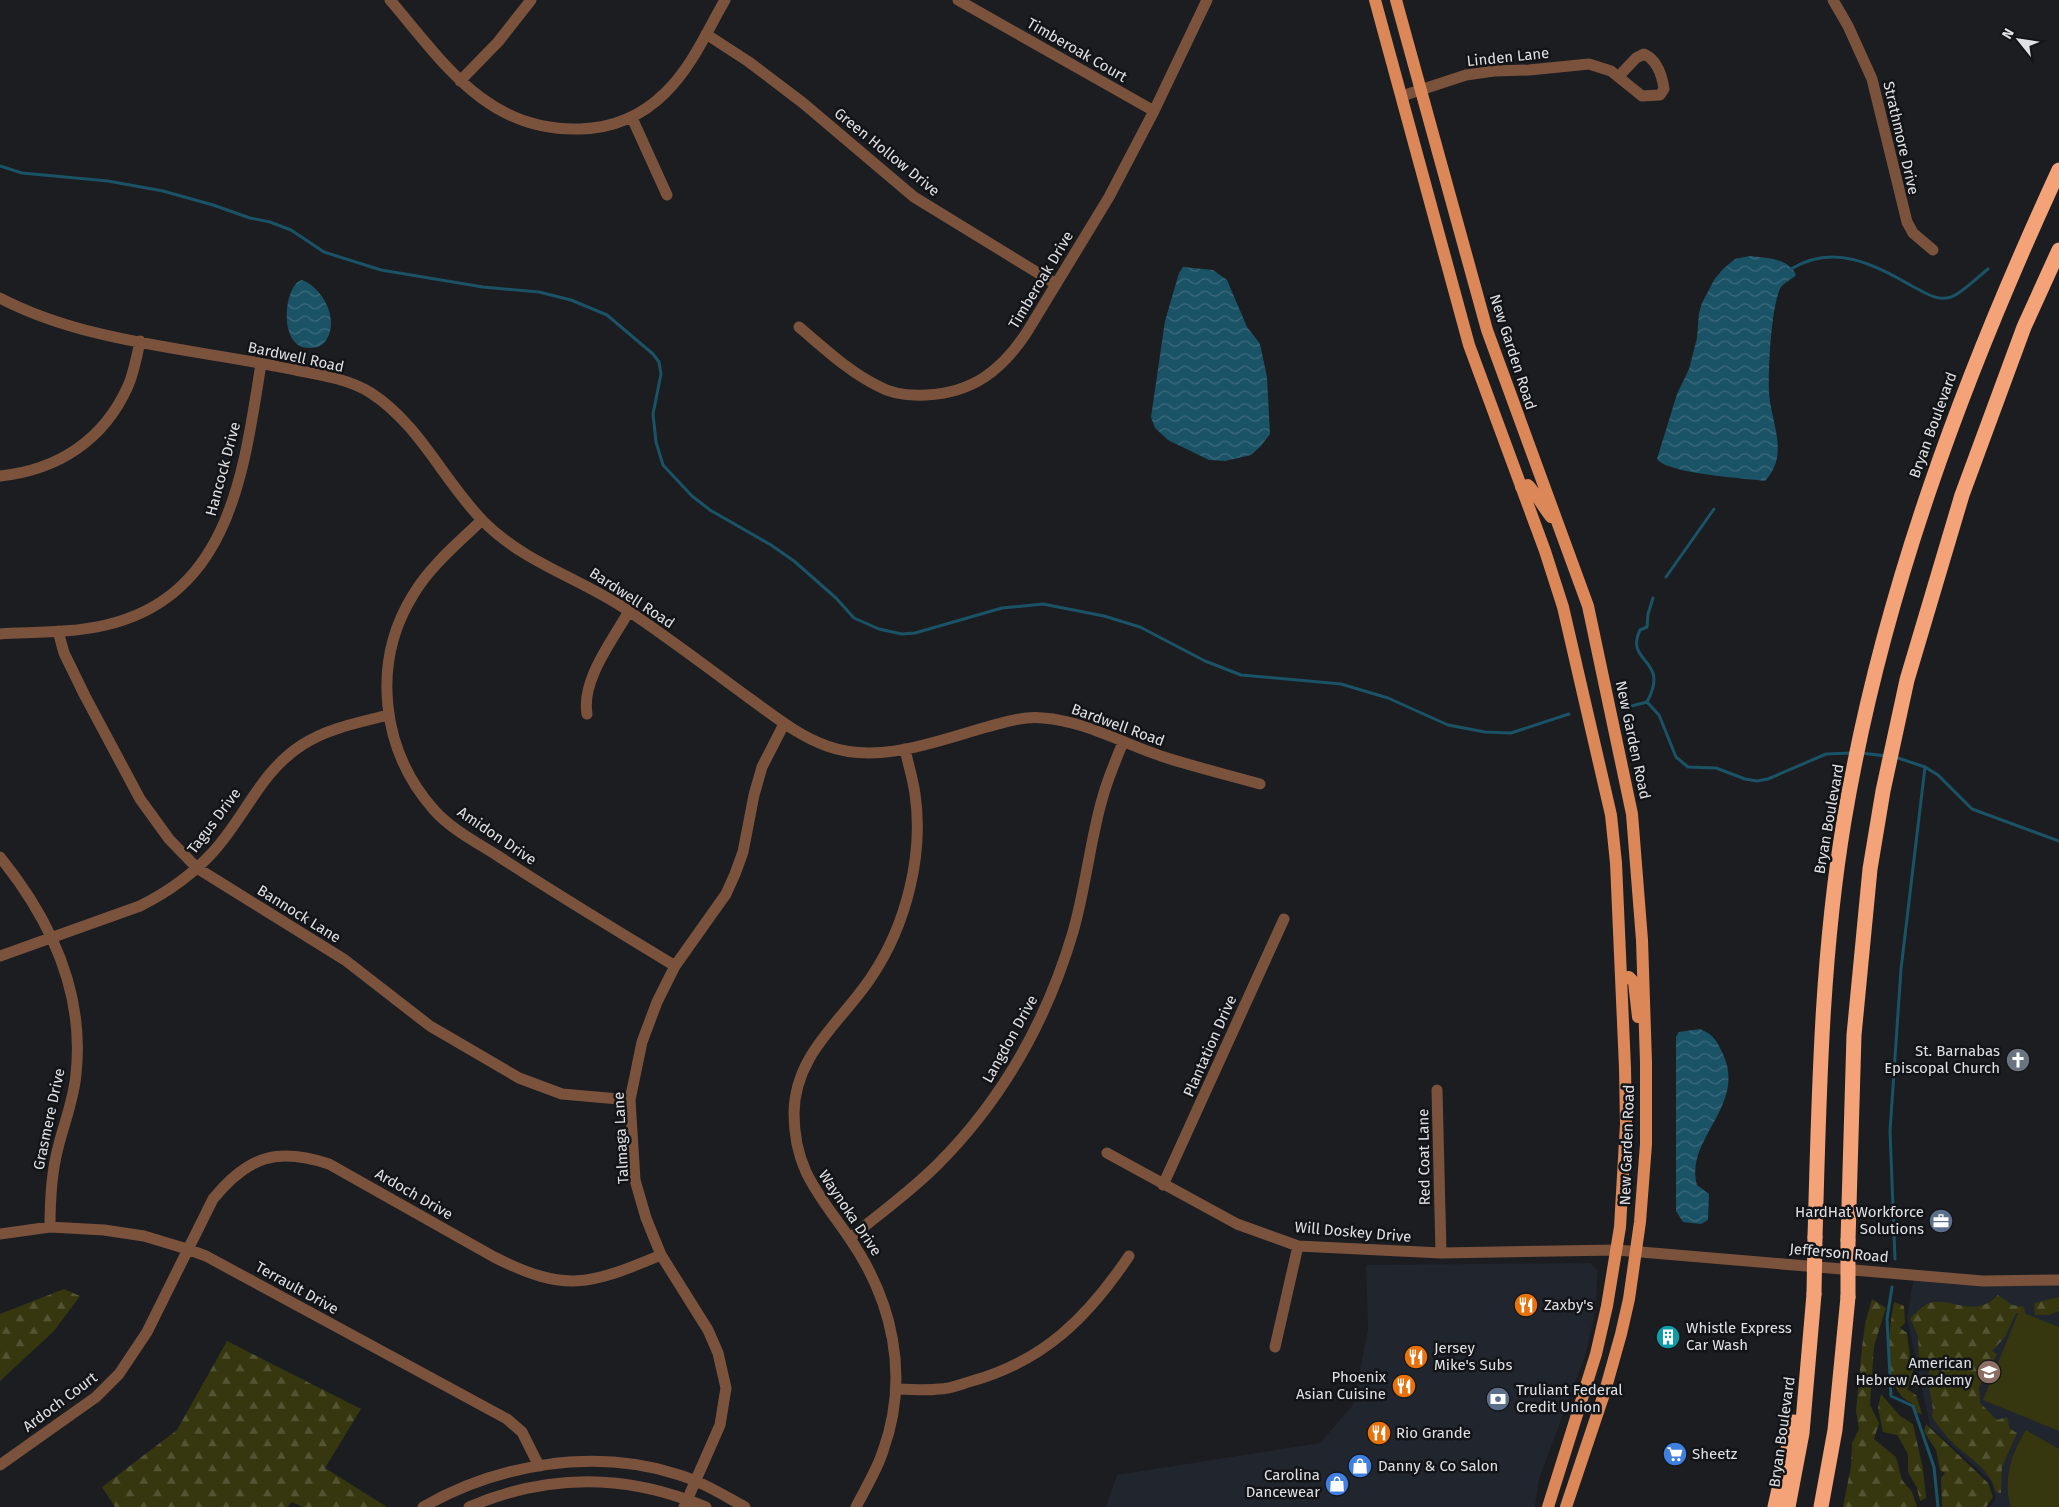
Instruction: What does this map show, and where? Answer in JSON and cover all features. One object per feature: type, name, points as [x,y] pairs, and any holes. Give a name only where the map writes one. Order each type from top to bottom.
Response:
[{"type":"highway","name":"Bryan Boulevard","points":[[1788,1507],[1802,1433],[1810,1352],[1814,1294],[1820,1061],[1826,964],[1844,821],[1864,722],[1885,634],[1933,476],[1987,331],[2059,170]]},
{"type":"highway","points":[[1821,1507],[1834,1430],[1848,1297],[1854,1035],[1870,870],[1883,791],[1907,680],[1962,495],[2024,327],[2059,250]]},
{"type":"highway","points":[[1775,1507],[1810,1352]]},
{"type":"main road","name":"New Garden Road","points":[[1375,0],[1468,345],[1545,551],[1563,607],[1611,815],[1616,863],[1622,978],[1626,1124],[1617,1250],[1596,1354],[1548,1507]]},
{"type":"main road","name":"New Garden Road","points":[[1396,0],[1487,330],[1535,466],[1588,606],[1632,814],[1642,940],[1646,1041],[1646,1144],[1636,1253],[1628,1300],[1612,1365],[1566,1507]]},
{"type":"main road","points":[[1420,164],[1440,158]]},
{"type":"main road","points":[[1499,429],[1511,445],[1522,469],[1531,470],[1535,466]]},
{"type":"main road","points":[[1521,487],[1528,485],[1532,487],[1541,507],[1556,522]]},
{"type":"main road","points":[[1545,551],[1554,560],[1566,590],[1572,590],[1579,585]]},
{"type":"main road","points":[[1622,978],[1629,977],[1634,982],[1636,1014],[1646,1041]]},
{"type":"street","points":[[390,0],[460,81],[491,106],[540,126],[560,129],[588,128],[632,118],[665,93],[684,71],[725,0]]},
{"type":"street","points":[[460,81],[498,42],[531,0]]},
{"type":"street","name":"Timberoak Court","points":[[958,0],[1154,111]]},
{"type":"street","name":"Timberoak Drive","points":[[799,327],[856,374],[878,386],[902,394],[943,394],[959,391],[979,382],[999,367],[1014,352],[1109,197],[1154,111],[1207,0]]},
{"type":"street","name":"Strathmore Drive","points":[[1833,0],[1848,26],[1872,78],[1907,222],[1913,233],[1933,250]]},
{"type":"street","name":"Green Hollow Drive","points":[[706,34],[749,62],[803,103],[914,198],[1056,284]]},
{"type":"street","name":"Linden Lane","points":[[1402,96],[1466,75],[1494,71],[1529,70],[1589,64],[1611,71],[1618,76]]},
{"type":"street","points":[[632,118],[667,195]]},
{"type":"street","name":"Bardwell Road","points":[[0,298],[62,324],[345,382],[368,391],[392,409],[423,443],[482,520],[509,544],[546,568],[592,588],[629,611],[784,724],[811,739],[836,749],[865,753],[905,750],[1014,719],[1039,717],[1062,720],[1165,758],[1260,784]]},
{"type":"street","points":[[0,476],[22,474],[50,465],[78,449],[98,432],[116,409],[128,384],[140,341]]},
{"type":"street","name":"Hancock Drive","points":[[0,634],[104,626],[140,613],[175,592],[200,567],[217,541],[236,490],[250,432],[261,364]]},
{"type":"street","name":"Amidon Drive","points":[[482,520],[433,568],[413,594],[400,618],[391,647],[386,674],[388,715],[397,748],[415,784],[434,810],[470,839],[675,966]]},
{"type":"street","points":[[587,714],[585,704],[588,686],[629,611]]},
{"type":"street","name":"Bannock Lane","points":[[58,631],[64,653],[140,799],[169,839],[197,868],[317,941],[364,973],[430,1026],[519,1078],[562,1094],[630,1100]]},
{"type":"street","name":"Tagus Drive","points":[[0,956],[140,906],[161,896],[197,868],[214,851],[265,778],[280,762],[302,745],[331,730],[388,715]]},
{"type":"street","name":"Talmaga Lane","points":[[686,1503],[720,1424],[726,1388],[718,1353],[708,1330],[661,1255],[646,1218],[635,1180],[630,1100],[642,1042],[657,1002],[675,966],[726,894],[743,852],[754,795],[762,767],[784,724]]},
{"type":"street","name":"Langdon Drive","points":[[850,1238],[937,1165],[968,1130],[996,1096],[1039,1023],[1057,982],[1073,931],[1103,794],[1123,742]]},
{"type":"street","name":"Waynoka Drive","points":[[856,1507],[883,1452],[897,1389],[894,1342],[885,1306],[875,1279],[850,1238],[804,1171],[796,1141],[794,1113],[797,1092],[809,1057],[872,977],[888,948],[906,903],[916,839],[915,795],[905,750]]},
{"type":"street","name":"Grasmere Drive","points":[[0,857],[27,892],[52,937],[65,967],[74,1000],[77,1041],[76,1074],[52,1178],[50,1227]]},
{"type":"street","name":"Plantation Drive","points":[[1163,1185],[1284,919]]},
{"type":"street","name":"Red Coat Lane","points":[[1437,1090],[1441,1253]]},
{"type":"street","name":"Will Doskey Drive","points":[[1107,1153],[1237,1224],[1298,1246],[1441,1253],[1617,1250]]},
{"type":"street","name":"Ardoch Drive","points":[[187,1249],[213,1199],[228,1181],[243,1168],[260,1161],[288,1155],[307,1156],[329,1164],[494,1257],[519,1270],[553,1281],[598,1279],[661,1255]]},
{"type":"street","name":"Terrault Drive","points":[[0,1234],[50,1227],[144,1236],[206,1256],[507,1419],[522,1432],[539,1466]]},
{"type":"street","points":[[1275,1347],[1298,1246]]},
{"type":"street","name":"Ardoch Court","points":[[0,1465],[96,1397],[119,1374],[147,1332],[187,1249]]},
{"type":"street","name":"Jefferson Road","points":[[1617,1250],[1984,1281],[2059,1280]]},
{"type":"street","points":[[897,1389],[940,1390],[981,1378],[1044,1348],[1083,1316],[1129,1256]]},
{"type":"street","points":[[423,1507],[452,1491],[482,1480],[539,1466],[609,1462],[653,1468],[695,1481],[745,1507]]},
{"type":"street","points":[[469,1507],[529,1487],[575,1480],[626,1484],[686,1503],[706,1507]]},
{"type":"shaded area","points":[[1590,1263],[1598,1270],[1595,1311],[1586,1353],[1539,1479],[1535,1507],[1106,1507],[1117,1475],[1320,1443],[1353,1405],[1368,1330],[1366,1265]]},
{"type":"shaded area","name":"American Hebrew Academy","points":[[1914,1275],[2059,1280],[2059,1507],[1990,1507],[1996,1498],[1991,1481],[1930,1426],[1907,1318]]},
{"type":"green space","points":[[64,1289],[80,1296],[54,1331],[0,1381],[0,1314]]},
{"type":"green space","points":[[1998,1295],[2012,1305],[2024,1307],[2025,1313],[2016,1313],[2005,1337],[1992,1351],[1997,1354],[1979,1387],[1980,1403],[1997,1420],[2007,1417],[2010,1429],[2017,1433],[2002,1467],[2001,1493],[1996,1492],[1989,1476],[1949,1439],[1932,1417],[1933,1405],[1928,1383],[1930,1368],[1919,1361],[1918,1336],[1910,1318],[1929,1303],[1946,1302],[1972,1307],[1989,1302]]},
{"type":"green space","points":[[2059,1297],[2059,1311],[2049,1315],[2035,1315],[2034,1303]]},
{"type":"green space","points":[[1872,1299],[1886,1308],[1874,1346],[1870,1405],[1879,1423],[1874,1439],[1896,1457],[1902,1480],[1912,1492],[1917,1507],[1843,1507],[1851,1466],[1852,1443],[1859,1429],[1856,1411],[1862,1348],[1865,1324]]},
{"type":"green space","points":[[1894,1302],[1904,1306],[1905,1323],[1900,1328],[1907,1333],[1910,1358],[1914,1367],[1911,1377],[1916,1381],[1918,1389],[1911,1384],[1907,1389],[1916,1395],[1922,1414],[1917,1413],[1912,1403],[1902,1396],[1895,1386],[1891,1373],[1889,1343]]},
{"type":"green space","points":[[2019,1311],[2059,1327],[2059,1431],[1983,1400]]},
{"type":"green space","points":[[227,1341],[361,1409],[325,1468],[387,1507],[302,1507],[292,1502],[287,1507],[115,1507],[102,1487],[177,1430]]},
{"type":"green space","points":[[1881,1394],[1900,1416],[1913,1424],[1923,1469],[1926,1498],[1920,1501],[1917,1488],[1908,1472],[1908,1454],[1897,1435],[1883,1432],[1878,1408]]},
{"type":"green space","points":[[1926,1424],[1988,1483],[1993,1497],[1986,1507],[1942,1507],[1941,1478],[1945,1473],[1940,1470],[1936,1450],[1924,1432]]},
{"type":"green space","points":[[2026,1430],[2059,1449],[2059,1507],[2011,1507],[2008,1497],[2008,1477],[2016,1448]]},
{"type":"water","points":[[1750,256],[1770,258],[1782,262],[1788,265],[1796,275],[1781,287],[1775,308],[1770,355],[1769,393],[1778,449],[1772,471],[1765,481],[1690,472],[1664,464],[1657,459],[1677,394],[1689,369],[1697,338],[1699,313],[1702,303],[1714,280],[1723,269],[1735,259]]},
{"type":"water","points":[[1183,267],[1213,270],[1227,280],[1247,327],[1260,344],[1267,377],[1270,434],[1251,455],[1225,461],[1209,460],[1168,440],[1155,428],[1151,417],[1165,321],[1179,273]]},
{"type":"water","points":[[302,280],[310,284],[323,298],[331,317],[331,327],[328,336],[323,344],[315,348],[299,345],[292,338],[288,328],[288,303],[291,292],[296,284]]},
{"type":"water","points":[[1700,1029],[1712,1036],[1717,1042],[1723,1054],[1728,1073],[1727,1090],[1722,1106],[1699,1152],[1695,1168],[1697,1185],[1709,1194],[1708,1220],[1701,1224],[1683,1222],[1676,1211],[1676,1037],[1679,1032]]},
{"type":"waterway","points":[[0,166],[22,173],[108,181],[163,191],[250,218],[270,222],[291,230],[324,252],[381,270],[483,287],[539,292],[571,300],[607,315],[653,354],[659,362],[661,374],[653,414],[656,442],[663,465],[692,496],[710,510],[771,545],[794,561],[836,598],[854,618],[879,629],[902,634],[915,633],[1002,608],[1043,604],[1104,616],[1140,627],[1205,661],[1241,675],[1341,684],[1388,698],[1448,725],[1485,732],[1511,733],[1569,714]]},
{"type":"waterway","points":[[1791,269],[1807,261],[1838,257],[1868,264],[1926,293],[1941,298],[1951,297],[1965,289],[1988,269]]},
{"type":"waterway","points":[[1666,577],[1714,509]]},
{"type":"waterway","points":[[1647,702],[1653,688],[1654,677],[1638,649],[1637,641],[1640,630],[1647,627],[1648,614],[1653,598]]},
{"type":"waterway","points":[[1647,702],[1659,715],[1676,757],[1688,767],[1716,768],[1745,779],[1757,781],[1768,779],[1826,754],[1852,753]]},
{"type":"waterway","points":[[1624,708],[1647,702]]},
{"type":"waterway","points":[[1860,753],[1887,756]]},
{"type":"waterway","points":[[1895,757],[1925,767],[1938,775],[1972,809],[2059,841]]},
{"type":"waterway","points":[[1895,1259],[1890,1131],[1901,969],[1925,767]]},
{"type":"waterway","points":[[1892,1287],[1887,1319],[1891,1396],[1913,1406],[1934,1467],[1938,1507]]},
{"type":"place","name":"St. Barnabas Episcopal Church","points":[[2018,1060]]},
{"type":"place","name":"HardHat Workforce Solutions","points":[[1941,1221]]},
{"type":"place","name":"Zaxby's","points":[[1526,1305]]},
{"type":"place","name":"Whistle Express Car Wash","points":[[1668,1337]]},
{"type":"place","name":"Jersey Mike's Subs","points":[[1416,1357]]},
{"type":"place","name":"American Hebrew Academy","points":[[1989,1372]]},
{"type":"place","name":"Phoenix Asian Cuisine","points":[[1404,1386]]},
{"type":"place","name":"Truliant Federal Credit Union","points":[[1498,1399]]},
{"type":"place","name":"Rio Grande","points":[[1379,1433]]},
{"type":"place","name":"Sheetz","points":[[1675,1454]]},
{"type":"place","name":"Danny & Co Salon","points":[[1360,1466]]},
{"type":"place","name":"Carolina Dancewear","points":[[1337,1484]]}]
